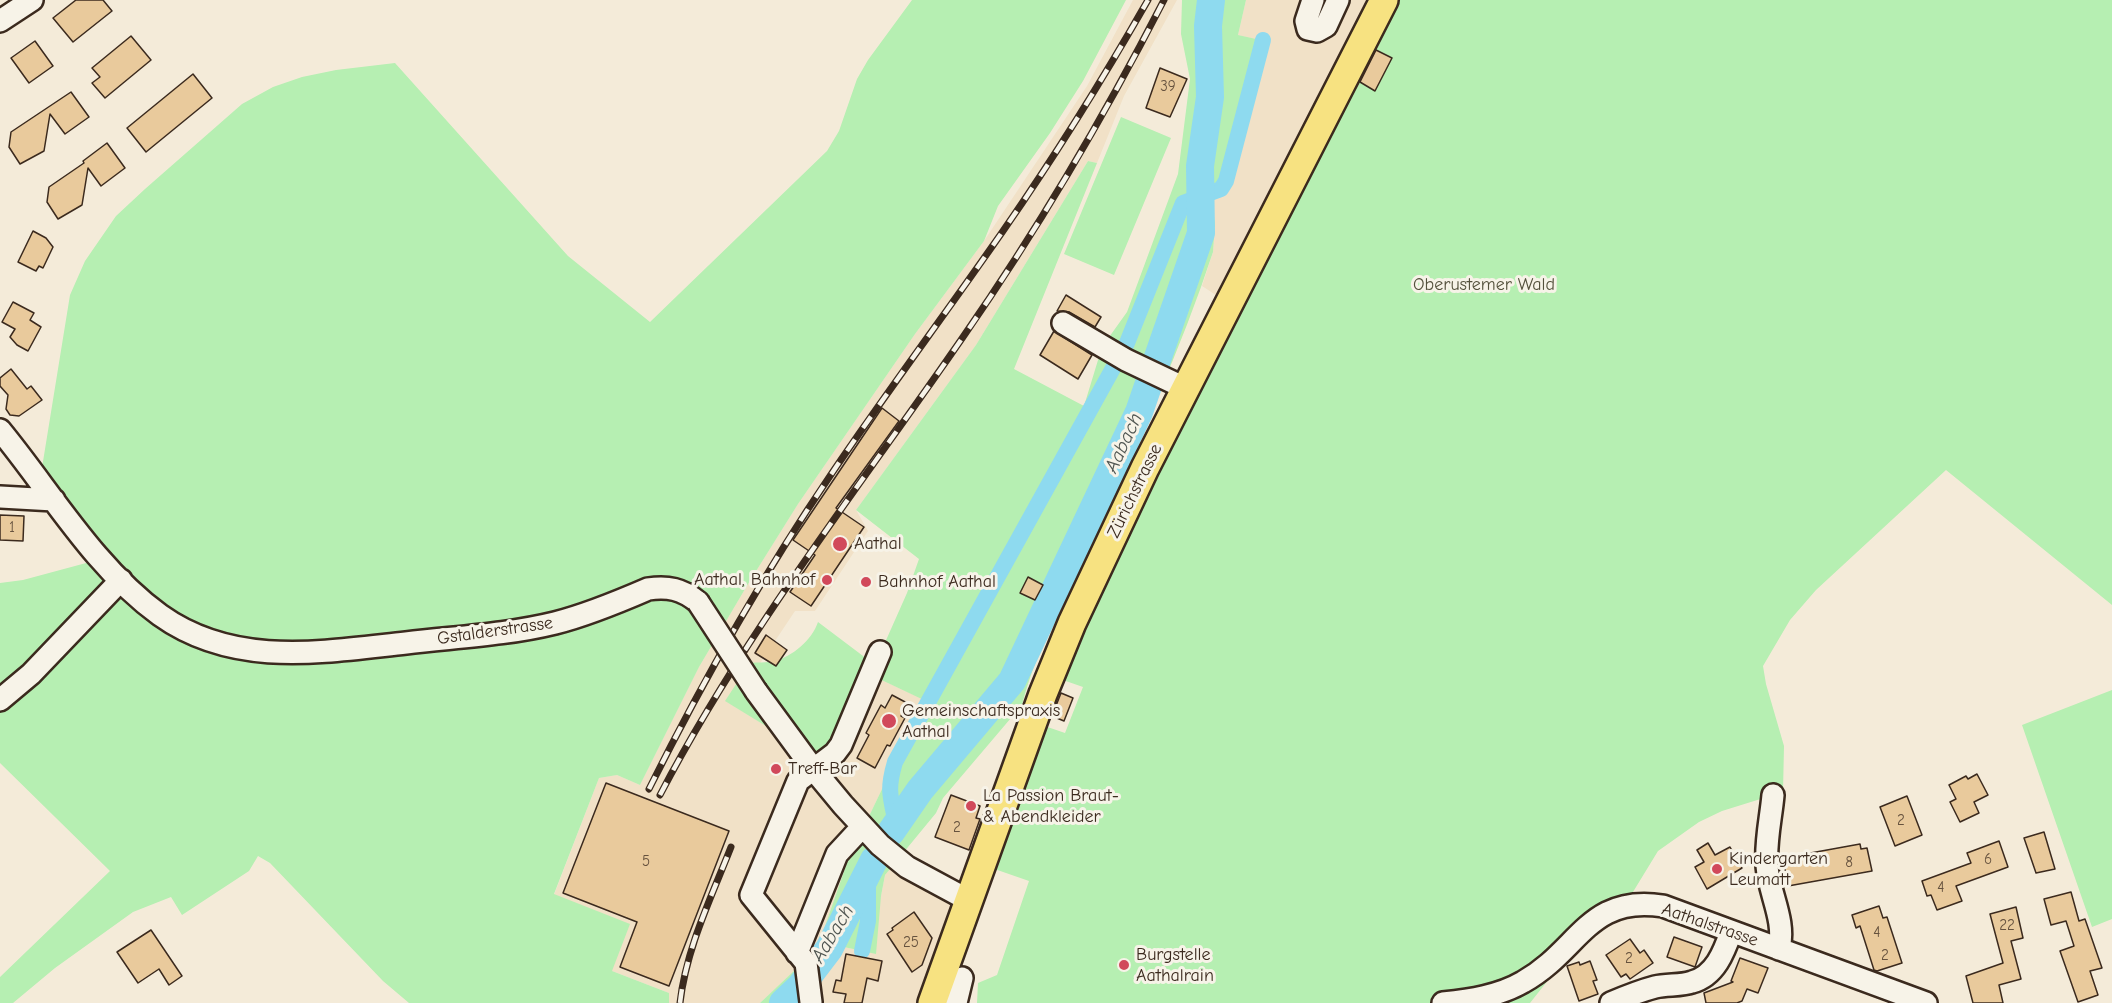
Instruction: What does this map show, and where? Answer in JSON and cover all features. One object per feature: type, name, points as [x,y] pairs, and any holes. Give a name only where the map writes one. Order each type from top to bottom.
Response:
[{"type":"main road","name":"Zürichstrasse","points":[[932,1003],[1047,685],[1102,558],[1145,468],[1147,370],[1384,0]]},
{"type":"street","points":[[0,21],[32,0]]},
{"type":"street","points":[[1313,0],[1306,21],[1308,29],[1317,31],[1326,26],[1338,0]]},
{"type":"street","points":[[1064,323],[1147,370]]},
{"type":"street","name":"Gstalderstrasse","points":[[0,430],[54,500],[121,580],[161,616],[205,638],[260,652],[305,654],[513,632],[578,616],[648,589],[674,588],[688,593],[698,602],[756,691],[814,770],[862,827],[889,855],[970,901]]},
{"type":"street","points":[[0,497],[54,500]]},
{"type":"street","points":[[0,700],[31,674],[121,580]]},
{"type":"street","points":[[813,1000],[802,958],[751,896],[798,781],[842,745],[880,652]]},
{"type":"street","points":[[1773,795],[1767,863],[1781,923],[1779,949]]},
{"type":"street","points":[[802,958],[837,854],[862,827]]},
{"type":"street","name":"Aathalstrasse","points":[[1443,1003],[1492,994],[1523,983],[1550,963],[1608,911],[1625,905],[1644,903],[1663,906],[1926,1003]]},
{"type":"street","points":[[1611,1003],[1658,986],[1694,982],[1708,974],[1725,950],[1731,932]]},
{"type":"street","points":[[956,1003],[962,978]]},
{"type":"shaded area","points":[[1133,0],[1177,0],[1124,96],[1097,163],[1088,161],[976,345],[856,510],[868,531],[815,611],[795,611],[757,668],[726,701],[792,742],[871,675],[929,702],[895,762],[848,860],[817,949],[760,1003],[669,1003],[669,993],[612,971],[554,895],[599,778],[617,775],[640,785],[699,667],[798,504],[915,334],[984,241],[1087,86]]},
{"type":"shaded area","points":[[1246,0],[1371,0],[1222,299],[1202,286],[1213,252],[1215,224],[1211,196],[1224,191],[1265,42],[1238,35]]},
{"type":"shaded area","points":[[896,860],[970,901],[932,1003],[797,1003],[827,973],[844,947],[862,951],[881,896],[885,875]]},
{"type":"green space","points":[[912,0],[1126,0],[1083,81],[1050,133],[998,206],[984,241],[915,334],[798,504],[748,584],[699,667],[640,785],[617,775],[599,778],[554,894],[630,924],[612,971],[669,993],[669,1003],[409,1003],[383,981],[270,863],[258,856],[249,871],[182,915],[171,897],[133,912],[55,968],[13,1003],[0,1003],[0,977],[110,871],[0,763],[0,583],[23,580],[101,559],[40,480],[70,295],[85,261],[116,216],[242,104],[273,87],[302,77],[336,70],[395,63],[568,256],[650,322],[827,151],[839,131],[857,79],[868,60]]},
{"type":"green space","points":[[1182,0],[1246,0],[1238,35],[1265,41],[1231,180],[1224,191],[1211,196],[1215,224],[1213,252],[1159,394],[1045,639],[1022,705],[943,798],[936,813],[885,875],[876,954],[844,947],[827,973],[797,1003],[760,1003],[817,949],[848,860],[895,762],[928,702],[871,675],[814,770],[792,742],[725,701],[750,663],[771,662],[788,656],[806,641],[818,622],[875,665],[907,593],[919,559],[856,510],[976,345],[1088,161],[1097,163],[1014,369],[1084,406],[1102,347],[1127,312],[1178,174],[1190,79],[1181,34]]},
{"type":"green space","name":"Oberustemer Wald","points":[[1399,0],[2112,0],[2112,605],[1946,470],[1816,590],[1790,620],[1763,666],[1784,746],[1783,792],[1722,811],[1699,822],[1658,851],[1625,905],[1550,963],[1553,974],[1530,1003],[977,1003],[978,983],[997,975],[1029,881],[983,865],[1033,722],[1065,733],[1083,687],[1060,679],[1153,478],[1345,109]]},
{"type":"green space","points":[[1121,117],[1171,138],[1114,275],[1064,254]]},
{"type":"green space","points":[[2112,690],[2112,919],[2092,927],[2022,725]]},
{"type":"building","points":[[76,0],[103,0],[112,11],[73,42],[53,18]]},
{"type":"building","points":[[131,36],[151,60],[105,98],[92,83],[100,77],[92,68]]},
{"type":"building","points":[[35,41],[53,66],[29,83],[11,58]]},
{"type":"building","points":[[1376,50],[1392,58],[1375,91],[1360,82]]},
{"type":"building","points":[[1160,68],[1187,79],[1170,117],[1146,108]]},
{"type":"building","points":[[193,74],[212,98],[146,152],[127,128]]},
{"type":"building","points":[[71,92],[89,117],[65,134],[50,114],[44,151],[20,164],[9,147],[11,132]]},
{"type":"building","points":[[107,143],[125,168],[101,186],[88,168],[82,205],[58,219],[47,202],[49,187],[84,163],[83,161]]},
{"type":"building","points":[[33,231],[46,238],[53,247],[43,268],[39,266],[36,271],[18,262]]},
{"type":"building","points":[[1066,295],[1101,317],[1095,327],[1069,312],[1057,311]]},
{"type":"building","points":[[13,302],[34,313],[30,320],[41,327],[28,351],[17,345],[10,337],[15,329],[2,322]]},
{"type":"building","points":[[1054,331],[1092,355],[1078,379],[1040,355]]},
{"type":"building","points":[[11,369],[27,389],[31,386],[42,400],[19,416],[10,415],[6,409],[8,395],[0,386],[0,378]]},
{"type":"building","points":[[882,408],[899,421],[836,508],[864,527],[811,606],[790,592],[815,555],[793,540]]},
{"type":"building","points":[[0,515],[24,516],[23,541],[0,540]]},
{"type":"building","points":[[1028,577],[1043,585],[1035,600],[1020,593]]},
{"type":"building","points":[[766,635],[787,650],[776,666],[755,653]]},
{"type":"building","points":[[1061,693],[1073,698],[1064,721],[1052,716]]},
{"type":"building","points":[[892,695],[907,703],[901,716],[905,718],[875,768],[857,758],[869,735],[866,733],[881,705],[885,708]]},
{"type":"building","points":[[1977,774],[1988,795],[1974,802],[1979,813],[1960,822],[1950,802],[1956,799],[1949,785],[1966,776],[1968,779]]},
{"type":"building","points":[[606,783],[729,831],[669,986],[620,967],[637,922],[563,893]]},
{"type":"building","points":[[951,795],[980,806],[976,818],[980,819],[969,850],[935,837]]},
{"type":"building","points":[[1907,796],[1922,835],[1895,846],[1880,807]]},
{"type":"building","points":[[2044,832],[2055,869],[2036,873],[2024,838]]},
{"type":"building","points":[[1999,841],[2008,867],[1956,886],[1962,901],[1937,910],[1931,895],[1927,896],[1922,881],[1971,863],[1967,853]]},
{"type":"building","name":"Kindergarten Leumatt","points":[[1708,843],[1715,855],[1730,847],[1742,868],[1707,889],[1695,867],[1704,862],[1697,850]]},
{"type":"building","points":[[1860,844],[1861,849],[1867,848],[1872,871],[1788,886],[1783,858]]},
{"type":"building","points":[[2071,892],[2079,921],[2085,919],[2102,968],[2090,971],[2098,995],[2078,1002],[2060,951],[2074,946],[2066,921],[2051,925],[2044,899]]},
{"type":"building","points":[[1879,906],[1883,918],[1887,917],[1902,963],[1877,971],[1874,970],[1860,926],[1856,928],[1852,915]]},
{"type":"building","points":[[2016,907],[2023,938],[2011,941],[2021,979],[1999,985],[2003,1003],[1973,1003],[1966,976],[2003,963],[1990,914]]},
{"type":"building","points":[[914,912],[932,938],[922,965],[912,972],[887,934]]},
{"type":"building","points":[[151,930],[182,976],[169,985],[159,969],[138,983],[117,952]]},
{"type":"building","points":[[1674,937],[1702,947],[1695,967],[1667,957]]},
{"type":"building","points":[[1630,939],[1640,953],[1644,950],[1653,963],[1630,979],[1626,974],[1621,977],[1606,955]]},
{"type":"building","points":[[846,954],[882,961],[878,981],[867,978],[862,1003],[844,1003],[846,994],[833,992],[836,980],[841,981]]},
{"type":"building","points":[[1740,958],[1768,968],[1758,993],[1747,989],[1742,1001],[1737,1003],[1706,1003],[1704,993],[1733,982],[1731,981]]},
{"type":"building","points":[[1590,961],[1597,980],[1593,981],[1598,994],[1579,1001],[1567,966]]},
{"type":"waterway","name":"Aabach","points":[[891,832],[920,790],[1012,681],[1139,412],[1201,233],[1200,166],[1210,97],[1208,26],[1211,0]]},
{"type":"waterway","points":[[896,823],[890,792],[895,762],[1127,343],[1183,203],[1221,189],[1226,181],[1263,40]]},
{"type":"waterway","name":"Aabach","points":[[783,1003],[800,987],[829,949],[874,860]]},
{"type":"waterway","points":[[862,951],[868,921],[868,870]]},
{"type":"railway","points":[[649,789],[712,669],[805,514],[1041,174],[1096,88],[1148,0]]},
{"type":"railway","points":[[660,795],[693,735],[766,618],[963,337],[1044,214],[1094,130],[1164,0]]},
{"type":"railway","points":[[680,1003],[694,943],[731,847]]},
{"type":"place","name":"Aathal","points":[[840,544]]},
{"type":"place","name":"Aathal, Bahnhof","points":[[827,580]]},
{"type":"place","name":"Bahnhof Aathal","points":[[866,582]]},
{"type":"place","name":"Gemeinschaftspraxis Aathal","points":[[889,721]]},
{"type":"place","name":"Treff-Bar","points":[[776,769]]},
{"type":"place","name":"La Passion Braut- & Abendkleider","points":[[971,806]]},
{"type":"place","name":"Kindergarten Leumatt","points":[[1717,869]]},
{"type":"place","name":"Burgstelle Aathalrain","points":[[1124,965]]}]
